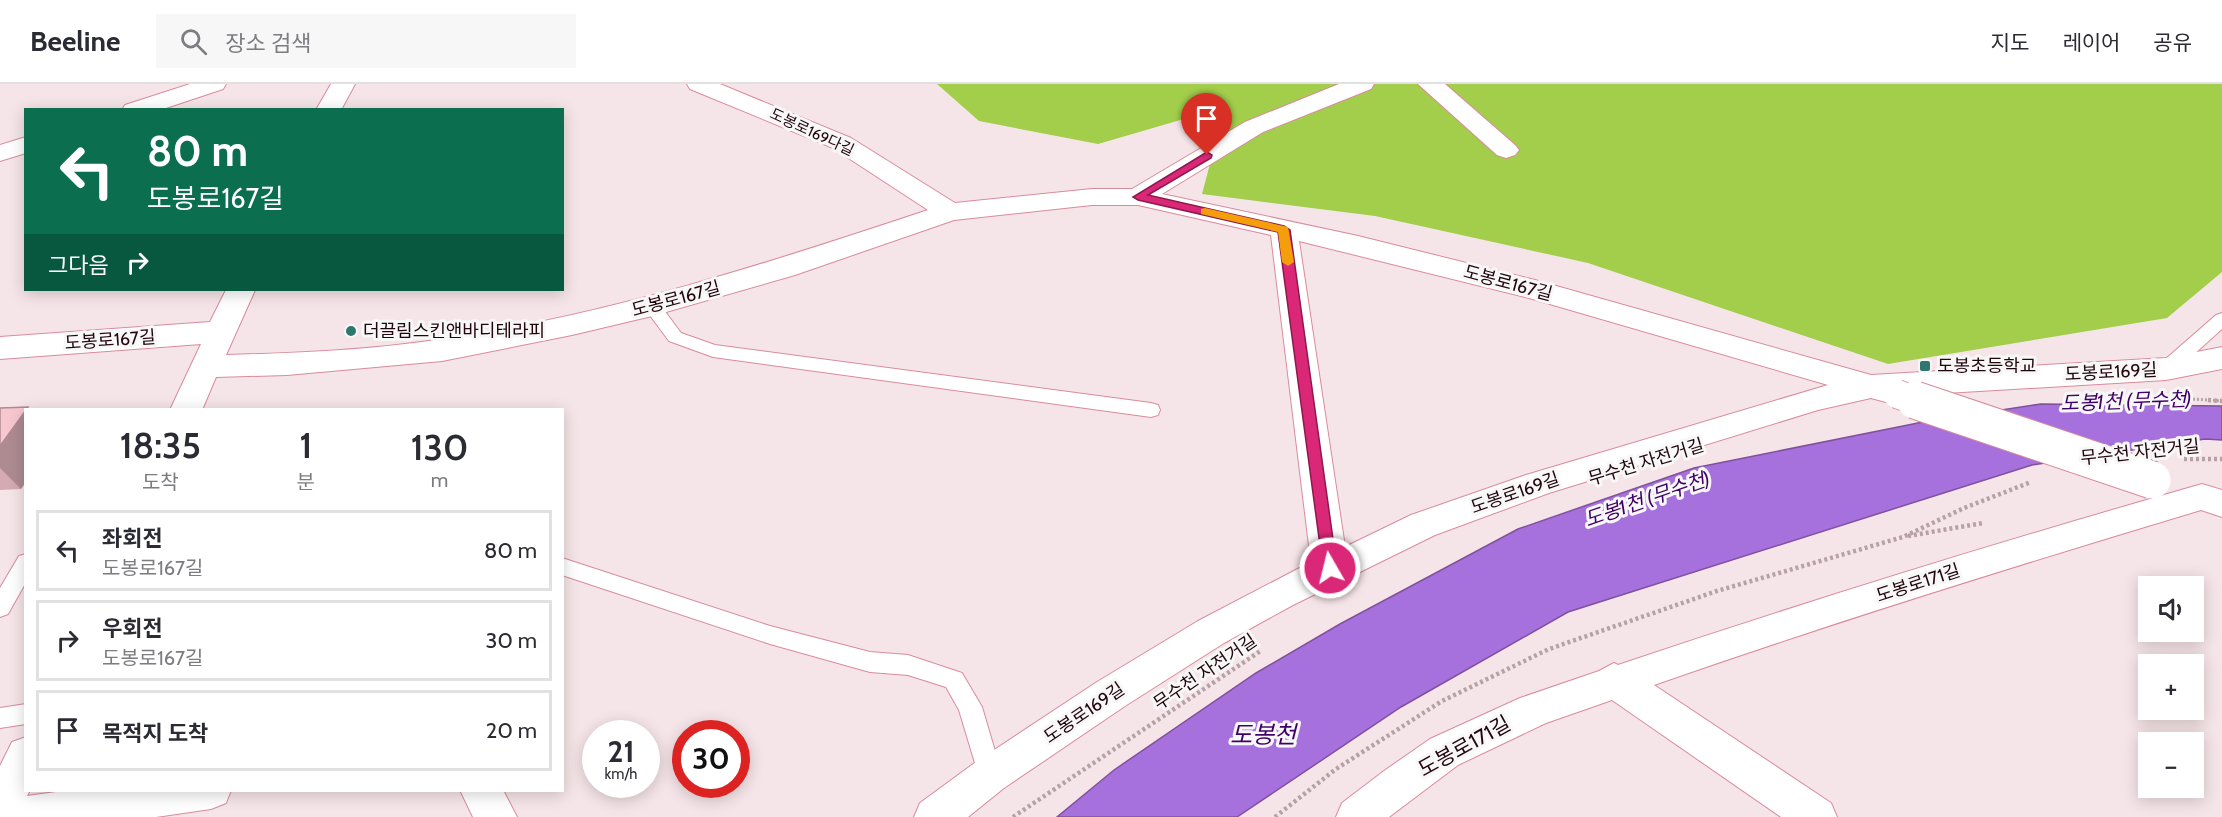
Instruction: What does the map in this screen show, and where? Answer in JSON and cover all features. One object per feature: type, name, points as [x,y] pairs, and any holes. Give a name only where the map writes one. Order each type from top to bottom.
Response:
[{"type":"street","points":[[140,108],[214,84]]},
{"type":"street","points":[[329,108],[344,84]]},
{"type":"street","name":"도봉로169다길","points":[[699,84],[842,143],[950,212]]},
{"type":"street","points":[[1138,197],[1254,127],[1362,84]]},
{"type":"street","points":[[1430,84],[1506,150]]},
{"type":"street","points":[[0,153],[24,146]]},
{"type":"street","name":"도봉로167길","points":[[205,367],[287,364],[442,350],[572,325],[652,306],[785,268],[950,212],[1092,197],[1138,197],[1358,245],[1535,290],[2165,469],[2212,501]]},
{"type":"street","points":[[1284,230],[1330,568]]},
{"type":"street","points":[[187,408],[240,291]]},
{"type":"street","name":"도봉로167길","points":[[0,348],[220,332]]},
{"type":"street","name":"도봉로169길","points":[[935,817],[990,776],[1111,694],[1211,633],[1330,568],[1423,525],[1538,484],[1816,399],[1885,390],[2166,369],[2222,358]]},
{"type":"street","name":"도봉로169길","points":[[2166,369],[2222,375]]},
{"type":"street","name":"도봉로171길","points":[[1357,817],[1398,784],[1444,752],[1533,710],[1614,680],[2027,549],[2212,501]]},
{"type":"street","points":[[1614,680],[1816,817]]},
{"type":"street","points":[[0,810],[24,759]]},
{"type":"street","points":[[21,817],[197,792]]},
{"type":"street","points":[[481,792],[496,817]]},
{"type":"lane","points":[[652,306],[675,337],[713,351],[1151,410]]},
{"type":"lane","points":[[2166,369],[2222,319]]},
{"type":"lane","points":[[0,608],[24,566]]},
{"type":"lane","points":[[564,567],[770,635],[870,662],[908,665],[954,680],[970,707],[990,776]]},
{"type":"lane","points":[[0,718],[24,714]]},
{"type":"path","points":[[2188,399],[2222,401]]},
{"type":"path","name":"무수천 자전거길","points":[[2165,469],[2222,459]]},
{"type":"path","points":[[1275,817],[1336,769],[1442,701],[1549,649],[1707,594],[1903,537],[1964,508],[2033,482]]},
{"type":"path","name":"무수천 자전거길","points":[[1013,817],[1266,647]]},
{"type":"green space","points":[[937,84],[2222,84],[2222,272],[2167,318],[1888,364],[1588,263],[1375,216],[1202,194],[1225,107],[1098,144],[979,121]]},
{"type":"water","name":"도봉천","points":[[2041,404],[2222,406],[2222,440],[2205,439],[2032,465],[1568,612],[1401,707],[1237,817],[1057,817],[1114,770],[1256,673],[1340,624],[1518,529],[1694,468],[1923,422]]},
{"type":"building","points":[[28,407],[24,408],[24,413],[0,446],[0,408]]},
{"type":"slow traffic","points":[[1205,212],[1284,230],[1288,262]]},
{"type":"place","name":"더끌림스킨앤바디테라피","points":[[351,331]]},
{"type":"place","name":"도봉초등학교","points":[[1925,366]]},
{"type":"route","points":[[1207,155],[1138,197],[1284,230],[1330,568]]},
{"type":"water label","name":"도봉1천 (무수천)","points":[[2126,401]]},
{"type":"water label","name":"도봉1천 (무수천)","points":[[1647,499]]}]
